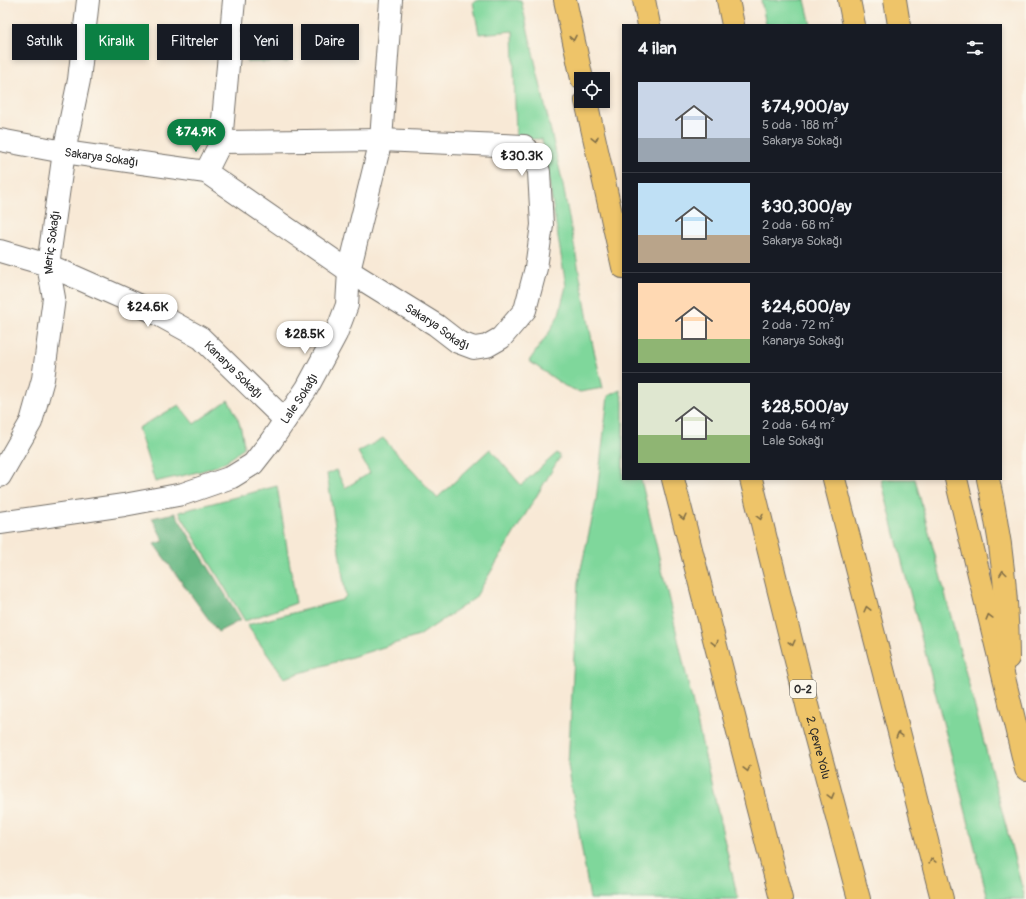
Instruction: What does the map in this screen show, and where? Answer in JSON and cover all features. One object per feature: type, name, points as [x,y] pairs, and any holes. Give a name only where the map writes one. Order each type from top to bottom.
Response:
[{"type":"highway","points":[[565,0],[580,72]]},
{"type":"highway","points":[[644,0],[649,24]]},
{"type":"highway","points":[[728,0],[733,24]]},
{"type":"highway","points":[[849,0],[854,24]]},
{"type":"highway","points":[[895,0],[899,24]]},
{"type":"highway","points":[[588,108],[622,263]]},
{"type":"highway","points":[[673,480],[781,899]]},
{"type":"highway","name":"2. Çevre Yolu","points":[[750,480],[808,709],[859,899]]},
{"type":"highway","points":[[834,480],[942,899]]},
{"type":"highway","points":[[956,480],[1026,769]]},
{"type":"highway","points":[[988,480],[993,503],[1008,613],[1008,696]]},
{"type":"street","name":"Meriç Sokağı","points":[[0,476],[31,422],[43,379],[54,298],[48,265],[64,152],[79,80],[88,0]]},
{"type":"street","points":[[206,172],[220,142],[234,0]]},
{"type":"street","name":"Lale Sokağı","points":[[0,523],[124,505],[183,494],[232,477],[253,464],[306,388],[336,334],[347,305],[349,271],[382,140],[391,0]]},
{"type":"street","points":[[903,0],[905,24]]},
{"type":"street","name":"Sakarya Sokağı","points":[[0,140],[64,152],[206,172],[349,271],[436,325],[458,342],[474,348],[487,346],[501,338],[525,310],[536,268],[542,225],[539,172],[535,158],[524,146],[382,140],[220,142]]},
{"type":"street","name":"Kanarya Sokağı","points":[[0,251],[48,265],[150,310],[201,338],[285,420]]},
{"type":"green space","points":[[479,0],[521,0],[562,180],[593,346],[603,388],[580,392],[565,386],[529,361],[550,331],[559,314],[566,286],[542,139],[516,139],[513,31],[479,34],[473,2]]},
{"type":"green space","points":[[761,0],[805,0],[811,24],[766,24]]},
{"type":"green space","points":[[247,60],[288,60],[288,62],[247,62]]},
{"type":"green space","points":[[620,390],[622,397],[622,480],[641,480],[738,899],[590,899],[568,765],[578,582],[596,501],[608,396]]},
{"type":"green space","points":[[228,400],[239,422],[244,447],[235,455],[215,467],[155,482],[138,428],[179,405],[194,424]]},
{"type":"green space","points":[[383,438],[437,498],[490,449],[521,485],[557,453],[560,457],[475,598],[419,636],[284,678],[247,625],[342,600],[346,596],[327,474],[336,470],[345,488],[370,473],[358,452]]},
{"type":"green space","points":[[881,480],[915,480],[1025,899],[988,899]]},
{"type":"green space","points":[[277,486],[296,603],[245,621],[179,512]]},
{"type":"green space","points":[[175,513],[241,620],[218,632],[154,544],[164,541],[152,518]]}]
